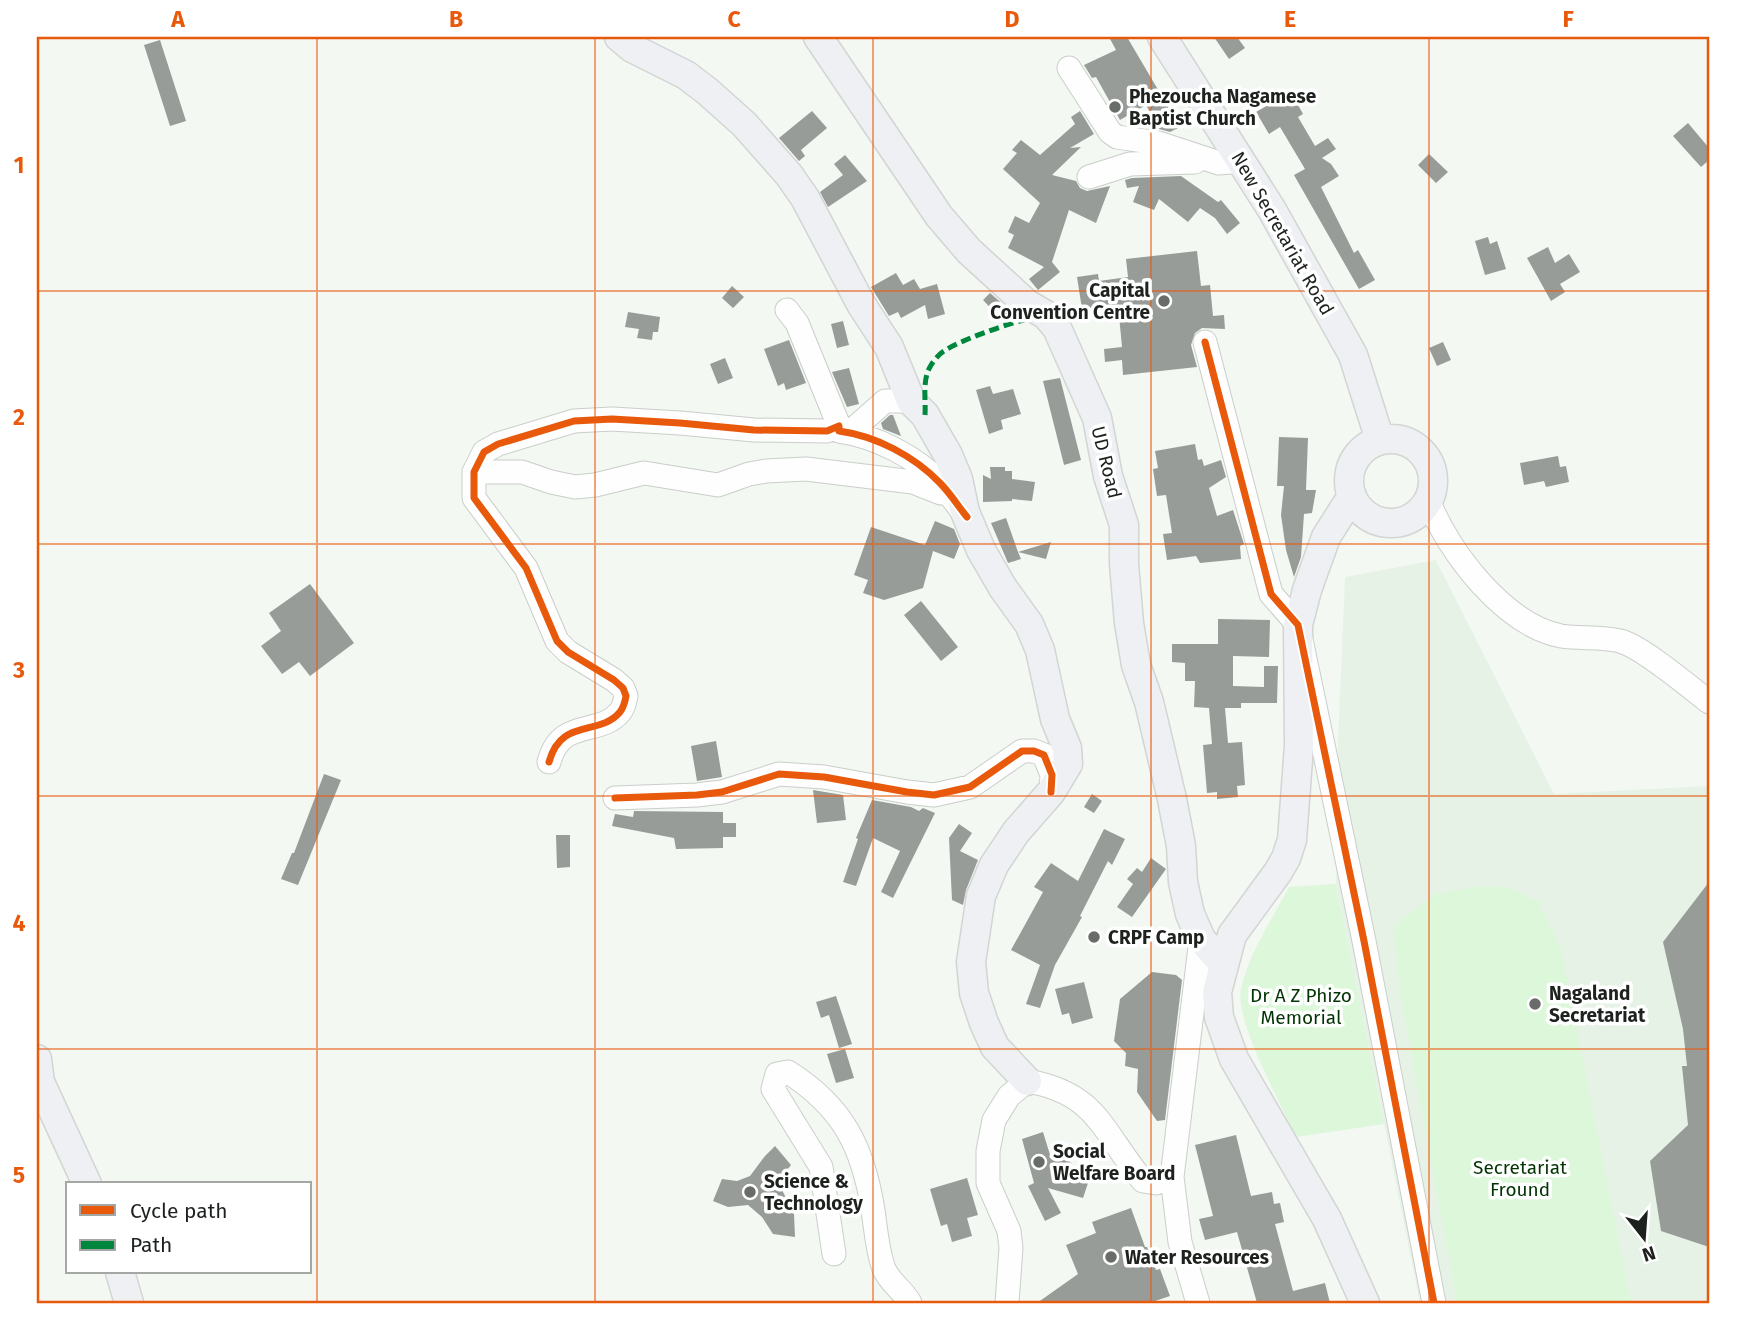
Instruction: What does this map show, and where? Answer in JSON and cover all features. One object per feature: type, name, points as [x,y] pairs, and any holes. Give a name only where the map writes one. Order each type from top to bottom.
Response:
[{"type":"main road","points":[[619,37],[632,48],[642,46],[665,66],[686,75],[707,91],[744,124],[789,175],[805,198],[861,304],[889,347],[911,401],[925,415],[948,455],[958,479],[960,509],[1003,588],[1029,624],[1040,650],[1055,719],[1069,756],[1068,764],[1051,792],[1016,832],[994,865],[981,896],[971,962],[974,993],[995,1047],[1027,1081]]},
{"type":"main road","name":"UD Road","points":[[818,37],[939,216],[969,251],[1027,304],[1050,319],[1057,328],[1097,418],[1108,476],[1124,525],[1128,611],[1136,665],[1149,702],[1172,799],[1181,846],[1182,882],[1201,939],[1224,965]]},
{"type":"main road","name":"New Secretariat Road","points":[[1162,37],[1230,162],[1272,210],[1353,355],[1380,440]]},
{"type":"main road","points":[[1400,439],[1410,443],[1425,456],[1433,474],[1429,502],[1411,517],[1394,523],[1363,513],[1352,496],[1349,476],[1356,457],[1362,450],[1380,440],[1400,439]]},
{"type":"main road","points":[[1352,496],[1326,537],[1297,625],[1299,746],[1292,840],[1278,873],[1232,934],[1217,992],[1219,1017],[1234,1059],[1326,1219],[1364,1303]]},
{"type":"main road","points":[[37,1059],[40,1082],[86,1182]]},
{"type":"main road","points":[[121,1274],[129,1303]]},
{"type":"street","points":[[1069,68],[1110,132],[1117,137],[1230,162]]},
{"type":"street","points":[[1089,177],[1130,164],[1154,161],[1230,162]]},
{"type":"street","points":[[787,310],[797,323],[845,429]]},
{"type":"street","points":[[1205,342],[1270,594],[1297,625],[1364,942],[1434,1303]]},
{"type":"street","points":[[845,429],[885,401],[911,401]]},
{"type":"street","points":[[549,762],[552,752],[563,738],[588,726],[610,720],[621,711],[626,696],[623,688],[614,680],[568,652],[557,641],[526,568],[474,499],[474,472],[484,452],[498,444],[574,421],[612,419],[754,430],[845,429],[890,446],[940,483],[960,509]]},
{"type":"street","points":[[474,472],[522,472],[575,487],[644,473],[719,485],[749,474],[806,469],[929,486],[960,509]]},
{"type":"street","points":[[1429,502],[1438,524],[1478,579],[1511,613],[1537,628],[1561,636],[1622,641],[1709,702]]},
{"type":"street","points":[[615,798],[722,792],[779,775],[824,777],[934,795],[970,787],[1022,751],[1034,751],[1044,755],[1052,775],[1051,792]]},
{"type":"street","points":[[1198,1303],[1180,1242],[1172,1177],[1180,1092],[1189,1042],[1201,939]]},
{"type":"street","points":[[834,1254],[821,1167],[773,1089],[777,1074],[788,1072],[798,1079],[830,1107],[848,1130],[865,1171],[878,1250],[884,1268],[889,1279],[910,1303]]},
{"type":"street","points":[[1007,1303],[1011,1248],[1009,1231],[988,1183],[988,1151],[994,1119],[1009,1096],[1027,1081],[1050,1085],[1084,1103],[1103,1124],[1128,1164],[1143,1181],[1156,1183],[1172,1177]]},
{"type":"shaded area","name":"Nagaland Secretariat","points":[[1436,560],[1554,794],[1709,786],[1709,1303],[1420,1303],[1336,884],[1338,742],[1345,577]]},
{"type":"green space","name":"Dr A Z Phizo Memorial","points":[[1336,884],[1384,1124],[1296,1137],[1252,1041],[1241,1003],[1241,989],[1255,949],[1289,887]]},
{"type":"green space","name":"Secretariat Fround","points":[[1475,887],[1506,887],[1538,901],[1561,947],[1631,1303],[1457,1303],[1400,994],[1393,927],[1435,894]]},
{"type":"building","points":[[1109,37],[1127,37],[1180,127],[1170,132],[1159,129],[1146,105],[1120,120],[1096,77],[1092,78],[1084,65],[1116,50]]},
{"type":"building","points":[[1214,37],[1237,37],[1245,48],[1229,59]]},
{"type":"building","points":[[160,40],[186,121],[170,126],[144,45]]},
{"type":"building","points":[[1291,92],[1303,114],[1298,117],[1315,146],[1328,138],[1336,149],[1322,158],[1331,164],[1339,176],[1321,187],[1354,253],[1358,250],[1375,280],[1359,289],[1294,175],[1305,169],[1280,127],[1269,134],[1256,112]]},
{"type":"building","points":[[812,111],[827,128],[801,150],[805,156],[799,161],[779,138]]},
{"type":"building","points":[[1080,111],[1094,134],[1070,148],[1081,147],[1052,175],[1076,181],[1080,188],[1087,191],[1110,186],[1096,223],[1069,210],[1052,262],[1060,272],[1038,290],[1029,279],[1044,267],[1008,248],[1014,235],[1008,232],[1015,216],[1029,223],[1040,203],[1003,169],[1017,153],[1012,150],[1021,140],[1040,155],[1075,124],[1071,117]]},
{"type":"building","points":[[1688,123],[1709,148],[1709,160],[1701,167],[1673,136]]},
{"type":"building","points":[[1429,154],[1448,172],[1436,183],[1418,165]]},
{"type":"building","points":[[845,155],[867,181],[828,207],[820,192],[843,175],[834,164]]},
{"type":"building","points":[[1181,176],[1218,202],[1221,200],[1240,223],[1227,234],[1215,218],[1200,208],[1188,222],[1159,199],[1154,210],[1133,202],[1139,186],[1127,188],[1125,180]]},
{"type":"building","points":[[1488,237],[1490,244],[1497,241],[1506,269],[1485,275],[1475,241]]},
{"type":"building","points":[[1548,247],[1555,263],[1569,254],[1580,272],[1560,284],[1565,292],[1551,301],[1527,258]]},
{"type":"building","name":"Capital Convention Centre","points":[[1197,251],[1201,286],[1210,285],[1213,316],[1224,315],[1225,329],[1202,328],[1195,333],[1191,345],[1197,367],[1123,375],[1122,360],[1105,362],[1104,349],[1122,347],[1118,305],[1082,309],[1077,277],[1098,274],[1099,281],[1128,277],[1126,259]]},
{"type":"building","points":[[896,273],[903,285],[914,279],[920,289],[937,284],[945,314],[928,319],[925,305],[901,318],[898,312],[889,316],[871,287]]},
{"type":"building","points":[[732,286],[744,297],[733,308],[722,298]]},
{"type":"building","points":[[990,293],[1014,314],[1005,323],[983,300]]},
{"type":"building","points":[[628,312],[660,317],[658,332],[653,332],[652,340],[637,338],[639,329],[625,327]]},
{"type":"building","points":[[843,321],[849,345],[837,348],[831,324]]},
{"type":"building","points":[[789,340],[806,383],[786,390],[784,383],[778,386],[764,349]]},
{"type":"building","points":[[1443,342],[1451,360],[1437,366],[1429,348]]},
{"type":"building","points":[[725,358],[733,378],[718,384],[710,364]]},
{"type":"building","points":[[849,368],[859,404],[847,407],[832,372]]},
{"type":"building","points":[[1060,378],[1081,460],[1064,465],[1043,381]]},
{"type":"building","points":[[990,386],[993,394],[1013,389],[1021,414],[1001,420],[1003,429],[989,434],[976,390]]},
{"type":"building","points":[[893,415],[901,436],[883,429],[881,423]]},
{"type":"building","points":[[1279,437],[1308,438],[1306,490],[1316,490],[1312,513],[1304,514],[1301,557],[1294,577],[1286,550],[1281,515],[1284,486],[1277,486]]},
{"type":"building","points":[[1195,444],[1198,460],[1202,459],[1204,466],[1221,460],[1226,477],[1209,488],[1217,516],[1233,510],[1244,544],[1240,546],[1241,559],[1200,563],[1196,556],[1167,560],[1163,534],[1172,533],[1166,495],[1157,496],[1153,469],[1158,468],[1155,451]]},
{"type":"building","points":[[1558,456],[1560,467],[1566,466],[1569,482],[1546,487],[1544,481],[1524,485],[1520,463]]},
{"type":"building","points":[[990,467],[1005,467],[1005,471],[1012,471],[1012,479],[1035,482],[1032,501],[1012,499],[983,502],[983,475],[991,479]]},
{"type":"building","points":[[1006,518],[1021,559],[1008,563],[991,523]]},
{"type":"building","points":[[935,521],[954,529],[960,544],[954,559],[933,551],[923,588],[884,600],[863,593],[868,580],[854,575],[871,527],[925,545]]},
{"type":"building","points":[[1051,542],[1046,559],[1018,552]]},
{"type":"building","points":[[310,584],[354,643],[310,676],[299,662],[282,674],[261,646],[281,631],[269,613]]},
{"type":"building","points":[[921,601],[958,647],[941,661],[904,615]]},
{"type":"building","points":[[1218,619],[1270,620],[1269,657],[1233,656],[1233,686],[1264,687],[1264,666],[1278,666],[1277,703],[1241,703],[1241,708],[1225,708],[1228,743],[1242,742],[1245,785],[1237,786],[1238,797],[1217,799],[1217,792],[1207,793],[1203,745],[1212,744],[1209,708],[1194,707],[1195,681],[1185,681],[1185,663],[1172,662],[1172,644],[1218,644]]},
{"type":"building","points":[[716,741],[722,777],[697,781],[691,746]]},
{"type":"building","points":[[324,774],[341,780],[298,885],[281,879],[294,853]]},
{"type":"building","points":[[813,790],[843,795],[846,820],[817,823]]},
{"type":"building","points":[[1092,794],[1102,801],[1094,813],[1084,807]]},
{"type":"building","points":[[872,800],[919,811],[923,808],[935,813],[893,898],[881,892],[900,851],[873,838],[856,886],[843,882],[858,839],[856,838]]},
{"type":"building","points":[[634,811],[723,812],[723,823],[736,823],[736,837],[723,837],[723,848],[676,849],[674,838],[612,826],[615,814],[633,817]]},
{"type":"building","points":[[959,824],[972,833],[960,851],[978,860],[963,905],[952,900],[949,838]]},
{"type":"building","points":[[1104,829],[1125,839],[1112,865],[1108,861],[1080,916],[1082,917],[1055,965],[1040,1008],[1026,1004],[1040,965],[1011,950],[1043,892],[1034,887],[1051,863],[1078,881]]},
{"type":"building","points":[[556,835],[570,835],[570,867],[557,868]]},
{"type":"building","points":[[1151,858],[1166,869],[1132,917],[1117,907],[1133,884],[1127,879],[1137,868],[1142,872]]},
{"type":"building","points":[[1709,882],[1709,1247],[1661,1231],[1650,1161],[1688,1125],[1682,1066],[1687,1066],[1683,1029],[1663,942]]},
{"type":"building","points":[[1152,972],[1176,975],[1182,980],[1165,1120],[1157,1121],[1137,1092],[1138,1069],[1125,1066],[1126,1053],[1114,1041],[1120,999]]},
{"type":"building","points":[[1084,982],[1093,1018],[1072,1024],[1069,1013],[1062,1015],[1055,989]]},
{"type":"building","points":[[836,996],[852,1044],[839,1048],[829,1015],[821,1018],[816,1002]]},
{"type":"building","points":[[845,1049],[854,1078],[836,1083],[827,1054]]},
{"type":"building","points":[[1043,1132],[1051,1158],[1059,1150],[1072,1164],[1063,1172],[1089,1180],[1083,1198],[1048,1188],[1061,1213],[1045,1221],[1028,1186],[1034,1183],[1022,1139]]},
{"type":"building","points":[[1236,1135],[1251,1196],[1272,1192],[1274,1204],[1280,1203],[1284,1222],[1275,1224],[1293,1291],[1325,1283],[1330,1303],[1257,1303],[1237,1232],[1205,1240],[1199,1219],[1213,1216],[1195,1145]]},
{"type":"building","name":"Science & Technology","points":[[775,1146],[791,1165],[780,1179],[782,1190],[794,1214],[795,1237],[773,1234],[762,1217],[748,1205],[728,1207],[713,1201],[722,1179],[737,1181],[750,1176]]},
{"type":"building","points":[[967,1178],[978,1215],[967,1218],[972,1236],[952,1242],[947,1224],[941,1226],[930,1189]]},
{"type":"building","name":"Water Resources","points":[[1131,1208],[1145,1247],[1156,1270],[1160,1269],[1170,1296],[1149,1303],[1037,1303],[1078,1274],[1066,1245],[1096,1233],[1092,1222]]},
{"type":"marked path","points":[[925,415],[926,378],[931,365],[940,354],[979,335],[1046,315]]},
{"type":"cycle path","points":[[1205,342],[1271,594],[1298,625],[1364,941],[1434,1303]]},
{"type":"cycle path","points":[[549,762],[562,739],[571,733],[611,719],[621,710],[626,696],[623,688],[614,680],[568,652],[557,641],[526,568],[474,498],[474,472],[484,452],[498,444],[574,421],[612,419],[754,430],[827,431],[839,426],[839,431],[867,437],[918,464],[944,487],[967,517]]},
{"type":"cycle path","points":[[615,798],[722,792],[779,774],[824,777],[934,795],[970,787],[1022,751],[1034,751],[1044,755],[1052,775],[1051,792]]},
{"type":"place","name":"Phezoucha Nagamese Baptist Church","points":[[1115,107]]},
{"type":"place","name":"Capital Convention Centre","points":[[1164,301]]},
{"type":"place","name":"CRPF Camp","points":[[1094,937]]},
{"type":"place","name":"Nagaland Secretariat","points":[[1535,1004]]},
{"type":"place","name":"Social Welfare Board","points":[[1039,1162]]},
{"type":"place","name":"Science & Technology","points":[[750,1192]]},
{"type":"place","name":"Water Resources","points":[[1111,1257]]}]
